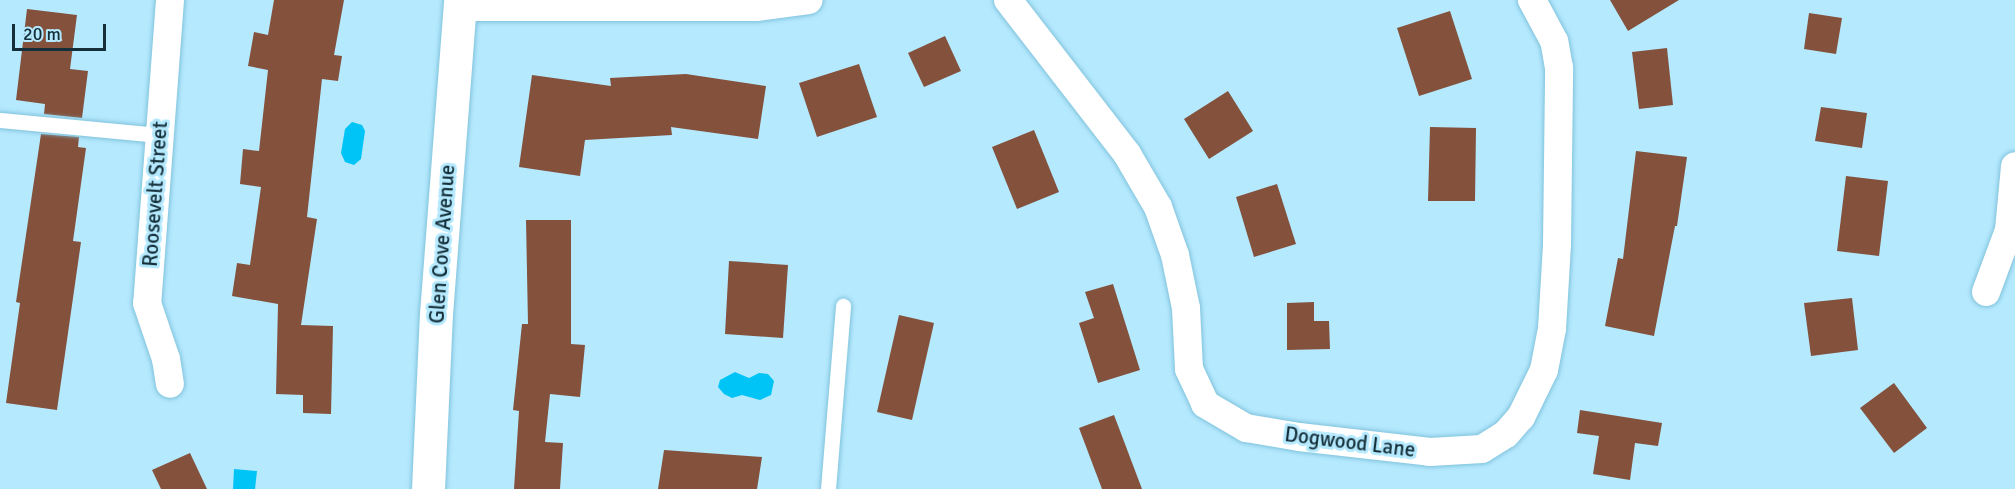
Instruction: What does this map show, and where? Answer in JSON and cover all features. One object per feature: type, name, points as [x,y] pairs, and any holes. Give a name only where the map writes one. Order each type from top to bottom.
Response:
[{"type":"main road","name":"Glen Cove Avenue","points":[[428,489],[436,314],[459,4]]},
{"type":"street","name":"Roosevelt Street","points":[[170,0],[147,303],[166,359],[170,384]]},
{"type":"street","points":[[459,4],[699,4],[756,7],[809,0]]},
{"type":"street","name":"Dogwood Lane","points":[[1008,0],[1127,154],[1158,207],[1175,255],[1186,308],[1189,369],[1205,404],[1246,428],[1299,437],[1430,452],[1482,448],[1506,434],[1521,417],[1544,370],[1552,329],[1557,244],[1559,68],[1554,41],[1545,20],[1532,0]]},
{"type":"street","points":[[1986,292],[2009,230],[2015,166]]},
{"type":"lane","points":[[0,120],[159,135]]},
{"type":"lane","points":[[828,489],[843,306]]},
{"type":"water","points":[[352,122],[362,125],[365,131],[361,159],[354,165],[345,162],[341,153],[345,129]]},
{"type":"water","points":[[735,372],[749,378],[759,373],[768,374],[774,381],[771,395],[760,400],[742,395],[732,398],[724,394],[718,387],[720,380]]},
{"type":"water","points":[[234,469],[257,471],[255,489],[233,489]]},
{"type":"building","points":[[274,0],[344,0],[334,55],[342,56],[338,81],[322,79],[307,217],[317,219],[301,325],[333,326],[331,414],[303,413],[303,395],[276,394],[278,304],[232,296],[237,263],[250,265],[261,187],[240,184],[243,149],[259,151],[268,70],[248,66],[254,32],[268,35]]},
{"type":"building","points":[[1610,0],[1679,0],[1628,31]]},
{"type":"building","points":[[27,9],[77,15],[70,69],[88,71],[82,118],[44,114],[45,104],[16,100]]},
{"type":"building","points":[[1450,11],[1472,79],[1419,96],[1397,28]]},
{"type":"building","points":[[1809,13],[1842,18],[1836,54],[1804,49]]},
{"type":"building","points":[[945,36],[961,71],[924,87],[908,53]]},
{"type":"building","points":[[1667,48],[1673,105],[1639,109],[1632,52]]},
{"type":"building","points":[[859,64],[877,117],[817,137],[799,83]]},
{"type":"building","points":[[686,74],[766,86],[758,139],[671,127],[672,135],[585,140],[580,176],[519,167],[532,75],[611,86],[610,78]]},
{"type":"building","points":[[1228,91],[1253,131],[1209,159],[1184,119]]},
{"type":"building","points":[[1821,107],[1867,113],[1862,148],[1815,141]]},
{"type":"building","points":[[1430,127],[1476,128],[1475,201],[1428,201]]},
{"type":"building","points":[[1034,130],[1059,192],[1017,209],[992,147]]},
{"type":"building","points":[[41,134],[79,137],[78,147],[86,148],[73,241],[81,242],[57,410],[6,403],[20,303],[16,302]]},
{"type":"building","points":[[1636,151],[1687,157],[1677,226],[1675,226],[1654,336],[1605,326],[1618,258],[1623,259]]},
{"type":"building","points":[[1846,176],[1888,181],[1879,256],[1837,251]]},
{"type":"building","points":[[1277,184],[1296,244],[1254,257],[1236,197]]},
{"type":"building","points":[[526,220],[571,220],[571,344],[585,345],[580,397],[550,394],[545,442],[563,443],[560,489],[514,489],[519,411],[513,410],[522,324],[528,324]]},
{"type":"building","points":[[729,261],[788,265],[783,338],[725,334]]},
{"type":"building","points":[[1113,284],[1140,370],[1098,383],[1079,323],[1094,318],[1085,292]]},
{"type":"building","points":[[1852,298],[1858,350],[1811,356],[1804,303]]},
{"type":"building","points":[[1314,302],[1314,321],[1329,321],[1330,349],[1287,350],[1287,303]]},
{"type":"building","points":[[899,315],[934,323],[912,420],[877,412]]},
{"type":"building","points":[[1894,383],[1927,428],[1894,453],[1860,408]]},
{"type":"building","points":[[1580,410],[1662,423],[1658,446],[1635,443],[1630,480],[1593,474],[1599,436],[1577,433]]},
{"type":"building","points":[[1114,415],[1142,489],[1102,489],[1079,428]]},
{"type":"building","points":[[664,450],[762,457],[757,489],[658,489]]},
{"type":"building","points":[[190,453],[207,489],[161,489],[152,470]]}]
